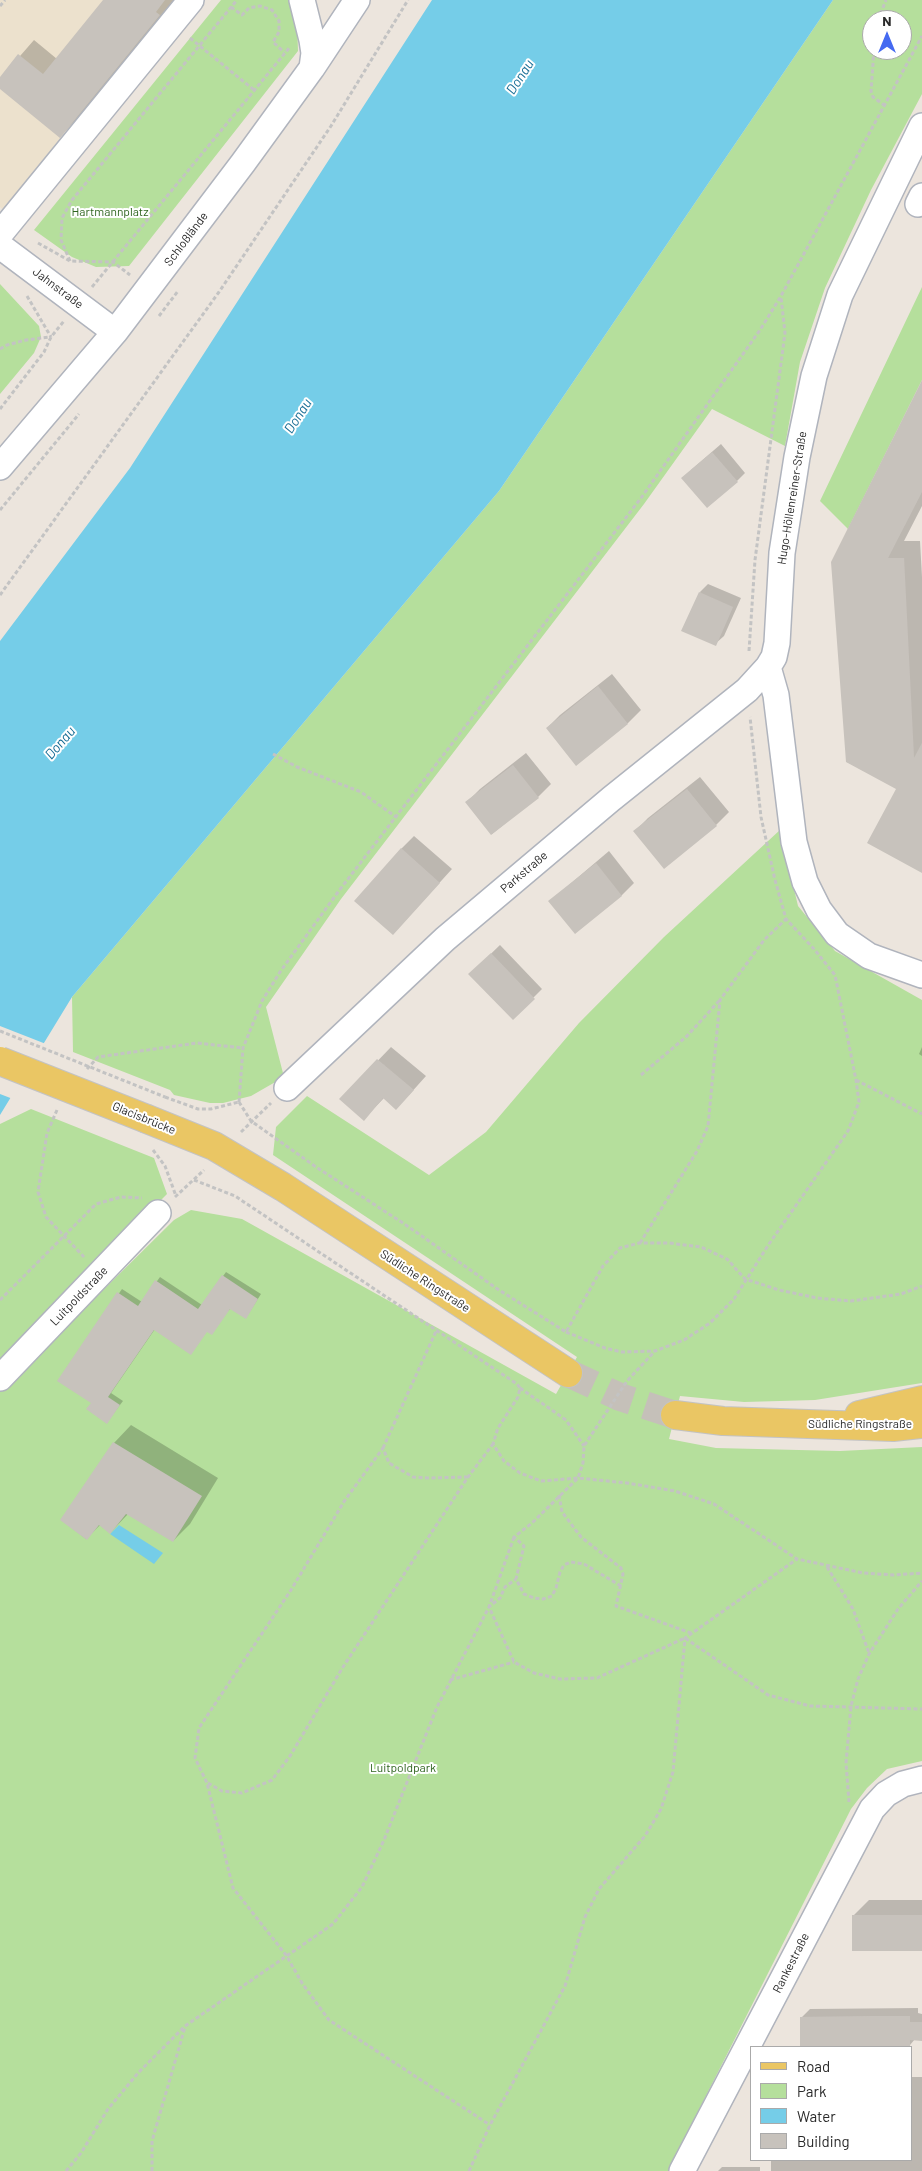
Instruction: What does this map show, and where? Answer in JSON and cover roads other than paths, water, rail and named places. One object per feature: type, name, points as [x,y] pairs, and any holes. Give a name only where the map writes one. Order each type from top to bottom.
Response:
[{"type":"main road","name":"Glacisbrücke","points":[[0,1061],[214,1146],[283,1188]]},
{"type":"main road","name":"Südliche Ringstraße","points":[[283,1188],[568,1374]]},
{"type":"main road","name":"Südliche Ringstraße","points":[[798,1424],[853,1416],[922,1400]]},
{"type":"main road","name":"Südliche Ringstraße","points":[[675,1414],[723,1421],[893,1426],[922,1424]]},
{"type":"street","points":[[5,228],[191,0]]},
{"type":"street","points":[[302,0],[310,28],[314,53],[312,68]]},
{"type":"street","name":"Schloßlände","points":[[0,467],[115,332],[312,68],[357,0]]},
{"type":"street","name":"Hugo-Höllenreiner-Straße","points":[[768,667],[774,657],[777,642],[782,553],[797,457],[814,376],[840,295],[920,135]]},
{"type":"street","name":"Jahnstraße","points":[[0,246],[115,332]]},
{"type":"street","points":[[768,667],[776,695],[794,842],[805,882],[820,910],[837,934],[869,956],[922,976]]},
{"type":"street","name":"Parkstraße","points":[[287,1088],[445,939],[611,799],[747,690],[768,667]]},
{"type":"street","name":"Luitpoldstraße","points":[[0,1378],[152,1206]]},
{"type":"street","name":"Rankestraße","points":[[756,2046],[872,1809],[886,1794],[903,1784],[922,1779]]},
{"type":"street","name":"Rankestraße","points":[[682,2171],[741,2077],[750,2059]]},
{"type":"water","name":"Donau","points":[[432,0],[833,0],[499,491],[72,997],[0,1115],[0,641],[130,468]]},
{"type":"water","points":[[119,1525],[163,1553],[154,1564],[110,1534]]},
{"type":"tunnel","points":[[568,1373],[620,1397],[675,1415]]},
{"type":"park label","name":"Hartmannplatz","points":[[110,212]]},
{"type":"park label","name":"Luitpoldpark","points":[[403,1768]]}]
